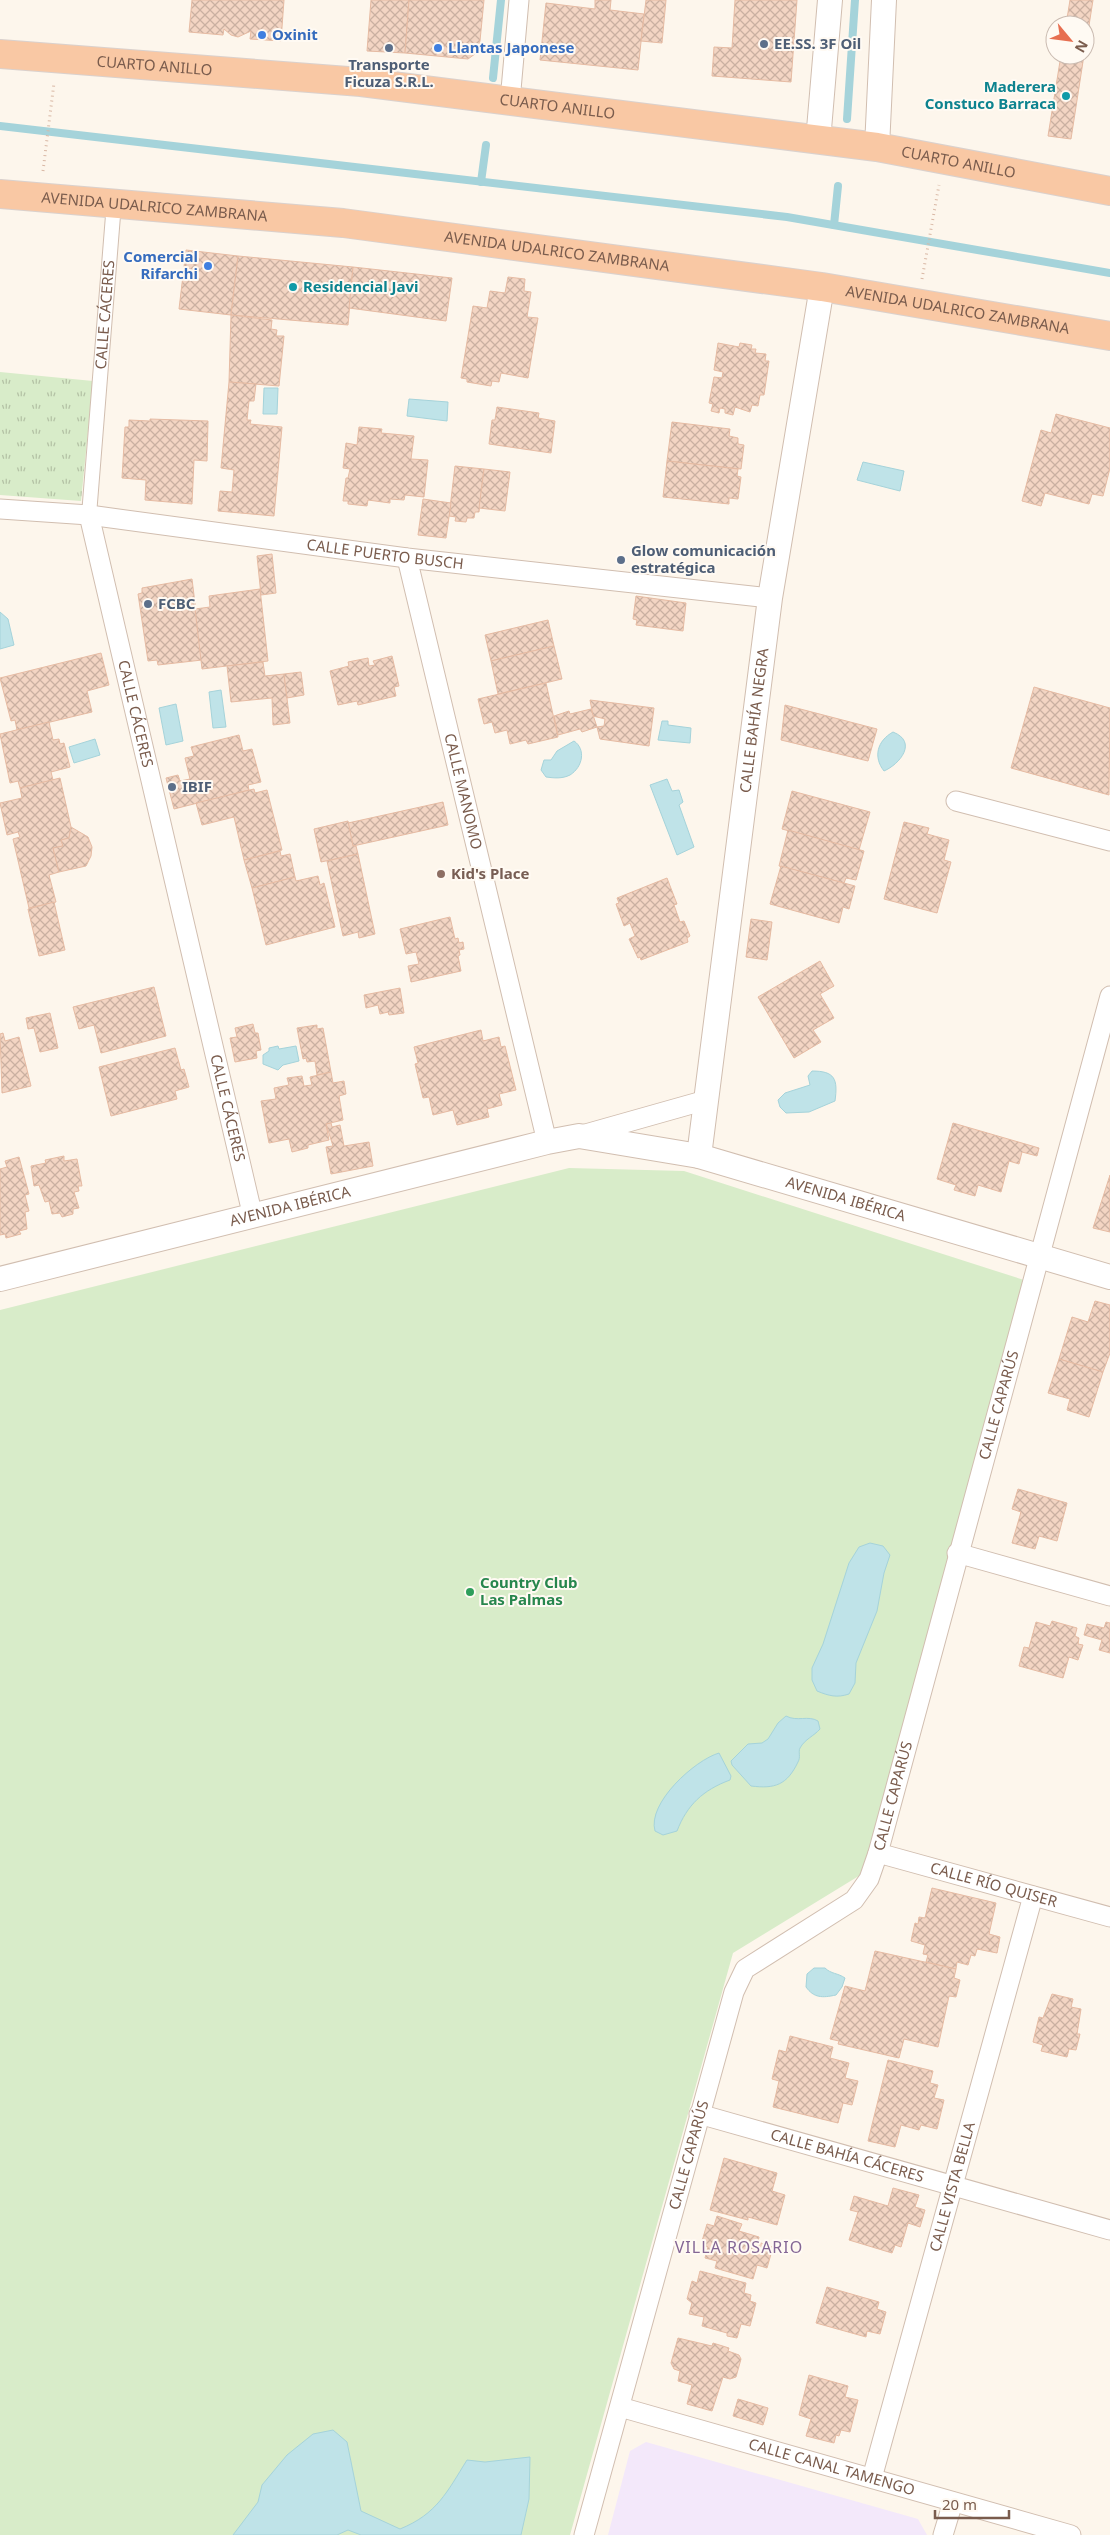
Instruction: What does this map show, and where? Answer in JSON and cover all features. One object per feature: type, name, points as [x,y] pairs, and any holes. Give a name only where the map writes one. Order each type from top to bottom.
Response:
[{"type":"highway","name":"CUARTO ANILLO","points":[[0,54],[361,82],[818,141],[878,147],[1110,191]]},
{"type":"highway","name":"AVENIDA UDALRICO ZAMBRANA","points":[[0,194],[343,223],[822,287],[1110,336]]},
{"type":"street","points":[[510,101],[519,0]]},
{"type":"street","points":[[818,141],[830,0]]},
{"type":"street","points":[[878,147],[884,0]]},
{"type":"street","name":"CALLE CÁCERES","points":[[114,203],[89,515],[253,1217]]},
{"type":"street","name":"CALLE BAHÍA NEGRA","points":[[699,1156],[770,598],[822,287]]},
{"type":"street","name":"CALLE PUERTO BUSCH","points":[[0,509],[89,515],[407,558],[770,598]]},
{"type":"street","name":"CALLE MANOMO","points":[[407,558],[547,1142]]},
{"type":"street","points":[[956,801],[1110,841]]},
{"type":"street","name":"CALLE CAPARÚS","points":[[584,2535],[734,1992],[746,1968],[854,1900],[869,1879],[878,1853],[957,1553],[1040,1258],[1110,996]]},
{"type":"street","name":"AVENIDA IBÉRICA","points":[[0,1279],[547,1142],[579,1136],[706,1100]]},
{"type":"street","name":"AVENIDA IBÉRICA","points":[[579,1136],[699,1156],[1040,1258],[1110,1277]]},
{"type":"street","points":[[957,1553],[1110,1596]]},
{"type":"street","name":"CALLE RÍO QUISER","points":[[878,1853],[1110,1917]]},
{"type":"street","name":"CALLE VISTA BELLA","points":[[872,2478],[1033,1896]]},
{"type":"street","name":"CALLE BAHÍA CÁCERES","points":[[699,2114],[1110,2230]]},
{"type":"street","name":"CALLE CANAL TAMENGO","points":[[620,2407],[1071,2535]]},
{"type":"street","points":[[943,2535],[954,2502]]},
{"type":"path","points":[[43,171],[54,89]]},
{"type":"path","points":[[925,261],[936,202]]},
{"type":"shaded area","points":[[646,2442],[918,2519],[927,2535],[608,2535],[630,2451]]},
{"type":"green space","points":[[0,372],[93,381],[81,501],[0,495]]},
{"type":"green space","name":"Country Club Las Palmas","points":[[569,1168],[684,1171],[1024,1280],[862,1874],[733,1953],[570,2535],[0,2535],[0,1310]]},
{"type":"water","points":[[264,388],[278,388],[277,414],[263,414]]},
{"type":"water","points":[[409,399],[448,402],[447,421],[407,416]]},
{"type":"water","points":[[863,462],[904,471],[900,491],[857,480]]},
{"type":"water","points":[[0,612],[8,619],[14,645],[0,649]]},
{"type":"water","points":[[221,690],[226,727],[213,728],[209,692]]},
{"type":"water","points":[[176,704],[183,741],[166,745],[159,708]]},
{"type":"water","points":[[662,721],[668,721],[668,725],[691,728],[690,743],[658,740]]},
{"type":"water","points":[[893,732],[904,741],[904,753],[896,763],[884,771],[879,760],[878,750],[883,740]]},
{"type":"water","points":[[95,739],[100,755],[74,763],[69,747]]},
{"type":"water","points":[[574,741],[578,744],[581,753],[578,767],[567,776],[558,778],[546,777],[541,770],[544,760],[551,760],[557,751]]},
{"type":"water","points":[[667,779],[672,791],[679,790],[683,802],[679,805],[694,847],[677,855],[650,785]]},
{"type":"water","points":[[278,1046],[279,1049],[296,1046],[299,1061],[283,1065],[278,1070],[263,1064],[263,1055],[269,1051],[269,1048]]},
{"type":"water","points":[[812,1071],[826,1073],[833,1078],[836,1087],[835,1101],[809,1112],[786,1113],[780,1107],[778,1100],[785,1093],[810,1085],[808,1076]]},
{"type":"water","points":[[870,1543],[883,1546],[890,1555],[884,1573],[877,1611],[856,1663],[855,1683],[849,1694],[833,1696],[825,1694],[817,1691],[812,1680],[812,1668],[823,1644],[849,1563],[859,1547]]},
{"type":"water","points":[[786,1716],[790,1718],[814,1719],[818,1721],[820,1729],[802,1745],[799,1750],[798,1762],[785,1780],[774,1786],[751,1786],[732,1765],[731,1761],[748,1744],[762,1743],[768,1739],[778,1723]]},
{"type":"water","points":[[719,1753],[731,1776],[730,1780],[720,1784],[697,1800],[686,1813],[677,1831],[663,1835],[655,1831],[654,1820],[665,1796],[686,1773],[709,1757]]},
{"type":"water","points":[[814,1968],[825,1968],[845,1978],[842,1987],[836,1995],[827,1997],[815,1995],[806,1987],[807,1974]]},
{"type":"water","points":[[333,2430],[347,2442],[361,2511],[400,2529],[423,2516],[440,2501],[467,2460],[485,2462],[530,2457],[529,2499],[521,2535],[361,2535],[348,2530],[337,2535],[233,2535],[258,2502],[262,2485],[287,2455],[313,2434]]},
{"type":"building","points":[[192,0],[284,0],[281,41],[250,39],[251,31],[238,37],[231,35],[224,29],[223,35],[189,32]]},
{"type":"building","points":[[371,0],[409,0],[405,53],[367,51]]},
{"type":"building","points":[[409,0],[484,0],[479,51],[468,59],[405,53]]},
{"type":"building","points":[[595,0],[611,0],[610,10],[644,14],[638,70],[540,60],[546,3],[595,9]]},
{"type":"building","points":[[646,0],[666,0],[662,43],[641,41]]},
{"type":"building","points":[[735,0],[797,0],[791,82],[712,76],[714,47],[732,48]]},
{"type":"building","points":[[1070,0],[1093,0],[1091,15],[1068,15]]},
{"type":"building","name":"Maderera Constuco Barraca","points":[[1059,65],[1082,65],[1071,139],[1048,136]]},
{"type":"building","points":[[186,250],[238,256],[231,315],[179,309]]},
{"type":"building","name":"Residencial Javi","points":[[238,256],[353,267],[348,325],[231,315]]},
{"type":"building","points":[[353,267],[452,278],[446,321],[349,308]]},
{"type":"building","points":[[508,277],[525,279],[524,291],[531,292],[527,317],[538,318],[528,378],[501,373],[499,382],[492,381],[491,386],[467,382],[467,379],[461,378],[473,306],[487,308],[490,291],[505,293]]},
{"type":"building","points":[[231,315],[272,320],[271,329],[277,330],[276,336],[284,336],[279,386],[229,382]]},
{"type":"building","points":[[718,343],[739,347],[740,343],[752,345],[751,349],[756,349],[755,353],[766,354],[765,361],[769,361],[764,395],[760,395],[758,406],[752,405],[750,412],[735,407],[733,415],[725,413],[725,409],[720,408],[719,413],[711,411],[713,404],[709,403],[714,377],[722,378],[723,372],[714,370]]},
{"type":"building","points":[[229,382],[256,384],[254,401],[249,401],[247,420],[251,420],[250,424],[282,427],[274,516],[218,511],[220,491],[232,492],[234,470],[221,468]]},
{"type":"building","points":[[497,407],[539,413],[538,418],[555,421],[551,453],[489,444],[492,420],[495,420]]},
{"type":"building","points":[[1056,414],[1110,428],[1110,468],[1103,496],[1092,494],[1089,504],[1045,493],[1041,506],[1022,501],[1041,430],[1051,433]]},
{"type":"building","points":[[150,419],[208,421],[207,461],[194,460],[192,504],[145,500],[146,480],[122,478],[125,427],[129,427],[129,420],[150,421]]},
{"type":"building","points":[[672,422],[730,429],[729,436],[738,438],[738,444],[744,445],[741,469],[667,461]]},
{"type":"building","points":[[359,427],[382,429],[381,433],[414,436],[411,459],[428,460],[424,497],[405,495],[404,500],[390,499],[390,503],[368,500],[367,506],[348,504],[348,501],[343,501],[346,478],[348,478],[350,469],[343,468],[346,443],[357,445]]},
{"type":"building","points":[[667,461],[738,469],[737,476],[741,477],[738,499],[729,498],[729,504],[663,497]]},
{"type":"building","points":[[455,466],[484,469],[479,512],[475,512],[474,518],[467,518],[466,522],[455,521],[456,517],[449,516]]},
{"type":"building","points":[[484,469],[510,472],[505,511],[479,508]]},
{"type":"building","points":[[423,499],[451,503],[446,538],[418,535]]},
{"type":"building","points":[[272,554],[276,593],[261,595],[257,556]]},
{"type":"building","points":[[192,579],[202,660],[158,665],[157,660],[148,661],[138,594],[142,593],[142,588]]},
{"type":"building","points":[[260,589],[268,661],[202,669],[195,609],[210,607],[209,596]]},
{"type":"building","points":[[636,596],[686,603],[683,631],[636,625],[637,620],[633,619]]},
{"type":"building","points":[[548,620],[554,646],[491,661],[485,635]]},
{"type":"building","points":[[554,646],[562,679],[498,694],[491,661]]},
{"type":"building","points":[[101,653],[109,685],[87,691],[92,712],[17,730],[15,720],[11,721],[0,678]]},
{"type":"building","points":[[392,656],[399,686],[394,687],[396,696],[358,705],[357,701],[338,705],[330,671],[349,666],[348,662],[368,658],[369,666],[375,665],[373,661]]},
{"type":"building","points":[[263,662],[265,676],[284,674],[290,723],[273,725],[272,698],[231,702],[227,666]]},
{"type":"building","points":[[301,672],[304,695],[287,698],[284,674]]},
{"type":"building","points":[[546,683],[558,737],[528,744],[526,740],[510,744],[507,730],[495,733],[492,722],[484,724],[478,699]]},
{"type":"building","points":[[1034,687],[1110,708],[1109,795],[1011,768]]},
{"type":"building","points":[[590,700],[654,708],[649,746],[600,739],[597,727],[604,726],[605,719],[593,716]]},
{"type":"building","points":[[785,705],[877,729],[868,761],[781,740]]},
{"type":"building","points":[[591,709],[597,727],[582,732],[580,729],[558,735],[554,716],[569,711],[570,714]]},
{"type":"building","points":[[49,722],[53,740],[59,739],[60,744],[64,743],[70,767],[51,772],[53,780],[20,788],[18,781],[10,783],[0,734]]},
{"type":"building","points":[[239,735],[243,751],[252,749],[261,782],[248,785],[249,790],[174,809],[166,778],[178,775],[180,781],[190,779],[185,758],[194,756],[191,747]]},
{"type":"building","points":[[60,778],[71,827],[69,838],[61,840],[63,846],[53,848],[59,872],[49,875],[56,902],[29,908],[13,839],[20,837],[18,832],[7,835],[0,803],[22,798],[20,788]]},
{"type":"building","points":[[254,789],[255,793],[267,790],[282,850],[244,860],[234,817],[202,825],[196,803]]},
{"type":"building","points":[[792,791],[870,812],[859,850],[782,829]]},
{"type":"building","points":[[443,802],[448,825],[353,846],[348,823]]},
{"type":"building","points":[[348,821],[353,846],[356,846],[358,854],[321,862],[314,829]]},
{"type":"building","points":[[904,822],[929,828],[927,834],[949,840],[944,860],[951,862],[937,913],[884,899]]},
{"type":"building","points":[[71,827],[88,837],[92,847],[91,856],[86,866],[59,872],[53,848],[63,846],[61,840],[69,838]]},
{"type":"building","points":[[788,830],[864,851],[856,880],[846,878],[844,883],[779,866]]},
{"type":"building","points":[[280,851],[281,856],[290,854],[295,877],[252,888],[244,860]]},
{"type":"building","points":[[358,854],[375,934],[359,938],[358,932],[343,936],[327,861]]},
{"type":"building","points":[[781,866],[855,886],[849,909],[843,907],[839,923],[770,904]]},
{"type":"building","points":[[318,876],[320,885],[324,883],[335,927],[266,945],[252,888],[295,877],[296,881]]},
{"type":"building","points":[[667,878],[677,904],[674,905],[680,922],[684,921],[690,936],[687,938],[688,942],[641,960],[640,957],[638,958],[629,939],[635,936],[630,923],[624,926],[616,904],[619,903],[617,898]]},
{"type":"building","points":[[54,902],[65,950],[39,956],[28,909]]},
{"type":"building","points":[[450,917],[455,939],[458,938],[459,943],[463,942],[464,949],[459,950],[460,955],[458,956],[461,971],[411,982],[408,966],[419,964],[416,952],[406,954],[400,929]]},
{"type":"building","points":[[751,919],[772,922],[767,960],[746,957]]},
{"type":"building","points":[[820,961],[834,986],[820,994],[834,1018],[813,1030],[821,1042],[794,1058],[758,997]]},
{"type":"building","points":[[154,987],[166,1036],[101,1053],[94,1025],[79,1029],[73,1007]]},
{"type":"building","points":[[400,988],[404,1013],[389,1015],[388,1012],[380,1014],[378,1005],[366,1008],[364,995]]},
{"type":"building","points":[[50,1013],[58,1048],[40,1052],[34,1028],[28,1029],[26,1018]]},
{"type":"building","points":[[253,1024],[255,1033],[258,1033],[261,1050],[256,1051],[257,1058],[235,1062],[230,1038],[237,1037],[235,1028]]},
{"type":"building","points":[[317,1025],[317,1029],[323,1028],[331,1072],[317,1075],[315,1061],[307,1062],[306,1058],[303,1059],[297,1028]]},
{"type":"building","points":[[481,1030],[483,1041],[499,1037],[501,1047],[505,1046],[516,1090],[499,1094],[502,1105],[487,1109],[489,1117],[457,1125],[453,1110],[433,1115],[429,1097],[423,1098],[415,1064],[418,1063],[414,1047]]},
{"type":"building","points":[[3,1033],[5,1041],[19,1037],[31,1086],[2,1093],[0,1034]]},
{"type":"building","points":[[175,1048],[181,1070],[184,1069],[189,1087],[175,1091],[177,1099],[111,1116],[99,1067]]},
{"type":"building","points":[[331,1072],[333,1083],[344,1081],[346,1094],[339,1096],[343,1120],[326,1124],[329,1140],[308,1145],[308,1148],[292,1152],[289,1139],[269,1143],[261,1101],[276,1099],[274,1088],[289,1085],[287,1078],[302,1076],[304,1086],[312,1085],[310,1077]]},
{"type":"building","points":[[331,1123],[332,1127],[340,1125],[344,1146],[369,1142],[373,1166],[331,1174],[326,1147],[333,1146],[326,1124]]},
{"type":"building","points":[[953,1123],[1039,1148],[1037,1156],[1022,1152],[1019,1164],[1009,1161],[1001,1192],[978,1185],[975,1196],[954,1190],[956,1185],[937,1179]]},
{"type":"building","points":[[64,1156],[64,1161],[77,1159],[82,1186],[78,1186],[79,1191],[74,1192],[79,1208],[73,1209],[73,1214],[62,1217],[60,1213],[52,1214],[49,1201],[45,1202],[39,1185],[34,1186],[31,1166],[46,1163],[45,1160]]},
{"type":"building","points":[[19,1157],[29,1194],[25,1195],[29,1211],[25,1212],[27,1229],[19,1231],[21,1234],[6,1238],[5,1234],[0,1235],[0,1169],[7,1167],[5,1161]]},
{"type":"building","points":[[1110,1175],[1110,1232],[1093,1228]]},
{"type":"building","points":[[1095,1301],[1110,1305],[1110,1353],[1103,1372],[1059,1359],[1072,1317],[1088,1322]]},
{"type":"building","points":[[1059,1359],[1103,1372],[1089,1417],[1067,1410],[1070,1399],[1048,1393]]},
{"type":"building","points":[[1018,1489],[1067,1503],[1057,1541],[1039,1536],[1035,1549],[1012,1543],[1021,1512],[1012,1509]]},
{"type":"building","points":[[1052,1621],[1077,1628],[1075,1636],[1079,1638],[1078,1644],[1083,1645],[1078,1660],[1069,1657],[1063,1678],[1019,1666],[1024,1647],[1029,1648],[1036,1622],[1050,1626]]},
{"type":"building","points":[[1106,1622],[1110,1623],[1110,1653],[1099,1650],[1102,1640],[1084,1635],[1087,1624],[1104,1628]]},
{"type":"building","points":[[932,1888],[996,1903],[989,1934],[1000,1937],[997,1953],[977,1949],[975,1956],[971,1955],[968,1965],[957,1962],[956,1969],[926,1962],[928,1955],[923,1954],[925,1945],[911,1941],[915,1923],[918,1924],[919,1917],[925,1918]]},
{"type":"building","points":[[875,1951],[956,1969],[954,1978],[960,1980],[956,1997],[949,1996],[938,2047],[904,2039],[899,2058],[838,2044],[839,2041],[830,2039],[845,1986],[865,1991]]},
{"type":"building","points":[[1052,1994],[1073,1999],[1071,2007],[1081,2009],[1077,2034],[1080,2034],[1076,2050],[1069,2049],[1067,2057],[1041,2051],[1043,2045],[1033,2042],[1039,2017],[1043,2018]]},
{"type":"building","points":[[790,2036],[833,2047],[830,2058],[849,2063],[845,2078],[858,2081],[852,2105],[843,2103],[838,2123],[773,2107],[779,2081],[772,2079],[779,2050],[786,2052]]},
{"type":"building","points":[[888,2060],[933,2071],[930,2083],[938,2085],[934,2098],[944,2100],[937,2129],[921,2125],[919,2130],[901,2125],[895,2147],[868,2141]]},
{"type":"building","points":[[724,2158],[777,2173],[772,2191],[785,2195],[777,2225],[710,2210]]},
{"type":"building","points":[[893,2188],[919,2195],[915,2207],[925,2210],[920,2227],[908,2223],[901,2247],[895,2245],[892,2253],[849,2240],[858,2212],[850,2210],[854,2196],[888,2206]]},
{"type":"building","points":[[717,2216],[742,2224],[739,2231],[759,2237],[758,2242],[773,2247],[767,2268],[757,2265],[753,2279],[715,2268],[717,2261],[705,2258],[708,2247],[704,2246],[705,2242],[702,2241],[707,2224],[714,2226]]},
{"type":"building","points":[[700,2271],[746,2283],[744,2293],[751,2295],[750,2301],[756,2303],[750,2326],[741,2324],[737,2338],[702,2326],[704,2317],[689,2314],[692,2303],[687,2299],[692,2281],[697,2283]]},
{"type":"building","points":[[827,2287],[879,2302],[877,2309],[886,2312],[880,2334],[867,2331],[866,2337],[816,2323]]},
{"type":"building","points":[[678,2338],[712,2346],[713,2343],[729,2348],[728,2351],[739,2355],[741,2359],[736,2377],[730,2379],[723,2377],[712,2411],[687,2404],[692,2385],[678,2381],[680,2371],[674,2369],[671,2363]]},
{"type":"building","points":[[809,2375],[848,2386],[845,2397],[858,2400],[850,2432],[841,2430],[839,2436],[836,2435],[834,2443],[806,2436],[811,2419],[799,2415]]},
{"type":"building","points":[[738,2399],[768,2408],[763,2425],[733,2416]]},
{"type":"waterway","points":[[493,78],[501,0]]},
{"type":"waterway","points":[[847,119],[855,0]]},
{"type":"waterway","points":[[0,126],[787,217],[1110,273]]},
{"type":"waterway","points":[[481,182],[486,145]]},
{"type":"waterway","points":[[834,225],[838,186]]},
{"type":"place","name":"Oxinit","points":[[262,35]]},
{"type":"place","name":"EE.SS. 3F Oil","points":[[764,44]]},
{"type":"place","name":"Transporte Ficuza S.R.L.","points":[[389,48]]},
{"type":"place","name":"Llantas Japonese","points":[[438,48]]},
{"type":"place","name":"Maderera Constuco Barraca","points":[[1066,96]]},
{"type":"place","name":"Comercial Rifarchi","points":[[208,266]]},
{"type":"place","name":"Residencial Javi","points":[[293,287]]},
{"type":"place","name":"Glow comunicación estratégica","points":[[621,560]]},
{"type":"place","name":"FCBC","points":[[148,604]]},
{"type":"place","name":"IBIF","points":[[172,787]]},
{"type":"place","name":"Kid's Place","points":[[441,874]]},
{"type":"place","name":"Country Club Las Palmas","points":[[470,1592]]},
{"type":"district","name":"VILLA ROSARIO","points":[[739,2247]]}]
